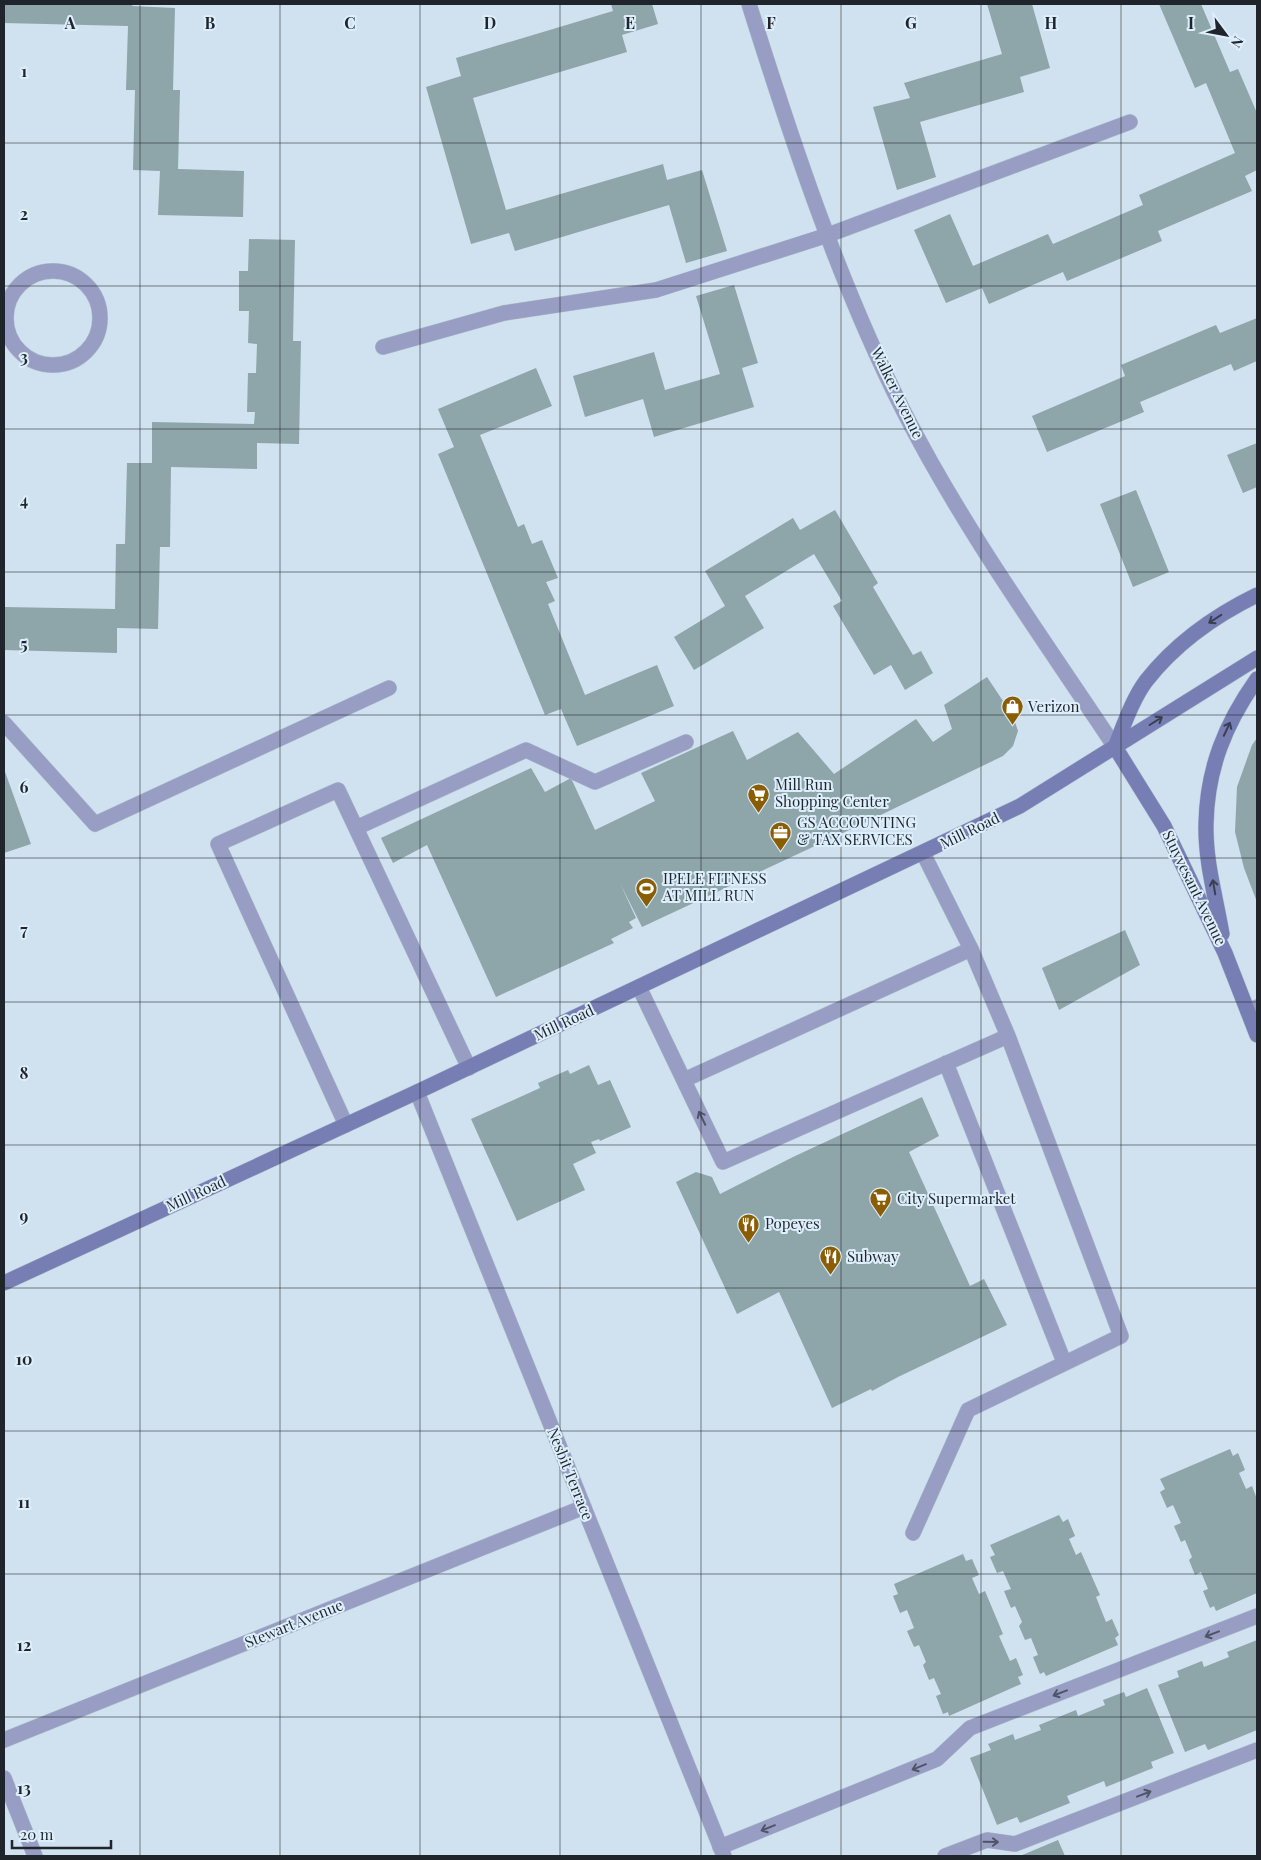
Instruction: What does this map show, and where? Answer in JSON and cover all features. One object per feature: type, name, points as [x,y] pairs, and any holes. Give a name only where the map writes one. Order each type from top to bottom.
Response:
[{"type":"street","name":"Walker Avenue","points":[[749,4],[782,108],[828,235],[884,371],[904,412],[951,496],[1115,747]]},
{"type":"street","points":[[383,347],[504,313],[656,290],[828,235],[1130,122]]},
{"type":"street","points":[[58,271],[72,274],[84,282],[94,294],[100,308],[100,323],[96,337],[88,350],[75,360],[59,365],[43,364],[28,358],[16,347],[9,332],[5,316],[9,301],[18,287],[29,278],[43,272],[58,271]]},
{"type":"street","points":[[1115,747],[1131,709],[1146,682],[1175,650],[1211,621],[1257,595]]},
{"type":"street","points":[[1115,747],[1257,658]]},
{"type":"street","points":[[1225,953],[1209,862],[1206,825],[1209,792],[1214,760],[1227,727],[1257,679]]},
{"type":"street","points":[[4,723],[95,824],[389,688]]},
{"type":"street","points":[[356,828],[526,750],[596,782],[686,742]]},
{"type":"street","name":"Mill Road","points":[[4,1283],[469,1068],[923,853],[1020,806],[1115,747]]},
{"type":"street","name":"Stuyvesant Avenue","points":[[1115,747],[1164,826],[1252,1009],[1257,1036]]},
{"type":"street","points":[[346,1125],[218,844],[338,790],[469,1068]]},
{"type":"street","points":[[913,1533],[968,1410],[1121,1336],[1008,1036],[971,949],[923,853]]},
{"type":"street","points":[[684,1080],[971,949]]},
{"type":"street","points":[[640,987],[723,1162],[1008,1036]]},
{"type":"street","points":[[946,1063],[1064,1362]]},
{"type":"street","name":"Nesbit Terrace","points":[[417,1092],[722,1852]]},
{"type":"street","name":"Stewart Avenue","points":[[4,1740],[584,1508]]},
{"type":"street","points":[[722,1852],[937,1760],[970,1728],[1257,1616]]},
{"type":"street","points":[[946,1856],[987,1840],[1015,1844],[1257,1750]]},
{"type":"street","points":[[4,1778],[35,1856]]},
{"type":"building","points":[[4,4],[133,4],[132,6],[175,8],[173,90],[180,90],[178,169],[244,171],[243,217],[158,215],[160,171],[133,170],[135,90],[126,90],[128,26],[4,23]]},
{"type":"building","points":[[611,4],[652,4],[658,24],[622,35],[627,52],[473,98],[506,210],[663,164],[667,180],[702,170],[727,251],[686,263],[669,205],[515,251],[509,233],[471,244],[426,87],[461,76],[456,58],[613,11]]},
{"type":"building","points":[[987,4],[1032,4],[1050,68],[1020,77],[1024,92],[920,122],[936,177],[897,190],[873,107],[910,98],[904,83],[1002,54]]},
{"type":"building","points":[[1159,4],[1201,4],[1230,72],[1238,69],[1257,113],[1257,170],[1245,176],[1252,191],[1158,231],[1162,241],[1067,281],[1063,272],[989,304],[982,288],[946,303],[914,230],[950,214],[973,266],[1048,234],[1053,244],[1143,205],[1139,195],[1235,153],[1206,83],[1195,88]]},
{"type":"building","points":[[249,239],[295,240],[293,341],[301,341],[299,444],[257,443],[257,469],[171,467],[170,547],[160,547],[158,629],[117,628],[117,653],[4,650],[4,607],[115,609],[116,544],[125,544],[127,463],[152,463],[152,422],[254,424],[255,412],[247,412],[248,373],[256,373],[257,344],[248,343],[249,311],[239,311],[239,271],[248,271]]},
{"type":"building","points":[[734,285],[758,363],[742,368],[754,407],[654,437],[643,399],[585,417],[573,376],[654,352],[665,390],[720,374],[696,296]]},
{"type":"building","points":[[1257,318],[1257,361],[1234,371],[1231,364],[1140,402],[1144,412],[1047,452],[1032,416],[1125,376],[1121,365],[1216,325],[1220,333]]},
{"type":"building","points":[[536,368],[552,406],[480,435],[518,527],[524,524],[532,544],[542,540],[558,578],[546,582],[555,601],[548,604],[585,695],[657,665],[674,706],[577,746],[561,709],[545,715],[438,454],[454,447],[438,409]]},
{"type":"building","points":[[1257,443],[1257,487],[1243,493],[1227,455]]},
{"type":"building","points":[[1136,490],[1169,572],[1133,587],[1100,504]]},
{"type":"building","points":[[835,510],[878,583],[873,587],[913,655],[921,651],[933,673],[905,690],[891,665],[874,675],[833,606],[842,601],[814,554],[745,596],[764,628],[694,670],[674,637],[725,606],[705,571],[793,518],[800,530]]},
{"type":"building","points":[[987,677],[1013,716],[1018,731],[1013,746],[1003,756],[642,927],[620,883],[636,918],[629,922],[633,928],[611,939],[614,943],[496,997],[427,845],[393,863],[381,838],[531,768],[545,792],[571,778],[595,830],[655,801],[641,773],[733,731],[747,760],[798,732],[834,774],[916,719],[933,742],[952,729],[944,705]]},
{"type":"building","points":[[1257,738],[1257,902],[1244,868],[1235,832],[1237,787],[1252,745]]},
{"type":"building","points":[[4,769],[31,844],[4,853]]},
{"type":"building","points":[[1125,930],[1140,965],[1059,1010],[1042,968]]},
{"type":"building","points":[[589,1065],[598,1085],[610,1080],[631,1127],[600,1141],[599,1139],[591,1142],[596,1153],[573,1164],[585,1190],[517,1221],[471,1119],[540,1088],[538,1083],[568,1070],[570,1074]]},
{"type":"building","points":[[922,1097],[939,1136],[909,1152],[970,1286],[984,1279],[1007,1325],[872,1391],[871,1389],[832,1408],[779,1292],[737,1314],[676,1182],[696,1172],[712,1177],[720,1194],[793,1157]]},
{"type":"building","points":[[1230,1449],[1233,1456],[1238,1453],[1245,1470],[1239,1473],[1246,1489],[1252,1486],[1257,1499],[1257,1593],[1216,1611],[1214,1606],[1210,1608],[1203,1591],[1208,1589],[1201,1572],[1195,1575],[1189,1560],[1192,1557],[1185,1540],[1181,1542],[1174,1526],[1181,1523],[1173,1505],[1167,1508],[1160,1492],[1165,1489],[1160,1479]]},
{"type":"building","points":[[1059,1515],[1063,1522],[1068,1519],[1075,1536],[1069,1539],[1076,1555],[1081,1552],[1100,1595],[1096,1597],[1106,1622],[1112,1619],[1119,1635],[1115,1638],[1118,1645],[1046,1676],[1044,1672],[1040,1674],[1033,1657],[1038,1655],[1031,1638],[1025,1640],[1019,1626],[1022,1622],[1015,1606],[1011,1608],[1004,1591],[1011,1589],[1003,1571],[997,1573],[990,1557],[995,1555],[990,1545]]},
{"type":"building","points":[[963,1554],[966,1561],[972,1559],[979,1575],[972,1578],[979,1594],[985,1591],[1003,1634],[999,1636],[1010,1661],[1016,1658],[1023,1675],[1018,1677],[1021,1684],[949,1716],[948,1712],[943,1714],[936,1696],[941,1694],[934,1678],[929,1680],[923,1665],[926,1662],[919,1645],[914,1647],[907,1631],[914,1628],[907,1610],[900,1613],[893,1596],[898,1594],[894,1584]]},
{"type":"building","points":[[1257,1640],[1257,1730],[1208,1750],[1205,1744],[1185,1752],[1158,1685],[1179,1677],[1177,1671],[1202,1661],[1204,1667],[1229,1657],[1227,1652]]},
{"type":"building","points":[[1147,1688],[1174,1753],[1151,1762],[1153,1768],[1106,1787],[1104,1781],[1067,1796],[1070,1803],[1020,1823],[1017,1817],[997,1825],[970,1758],[991,1750],[988,1744],[1013,1734],[1015,1740],[1041,1730],[1039,1725],[1076,1710],[1078,1716],[1105,1705],[1103,1700],[1124,1692],[1126,1697]]},
{"type":"building","points":[[1058,1840],[1065,1856],[1020,1856]]},
{"type":"place","name":"Verizon","points":[[1012,726]]},
{"type":"place","name":"Mill Run Shopping Center","points":[[759,813]]},
{"type":"place","name":"GS ACCOUNTING & TAX SERVICES","points":[[781,851]]},
{"type":"place","name":"IPELE FITNESS AT MILL RUN","points":[[647,907]]},
{"type":"place","name":"City Supermarket","points":[[881,1218]]},
{"type":"place","name":"Popeyes","points":[[749,1243]]},
{"type":"place","name":"Subway","points":[[831,1276]]}]
